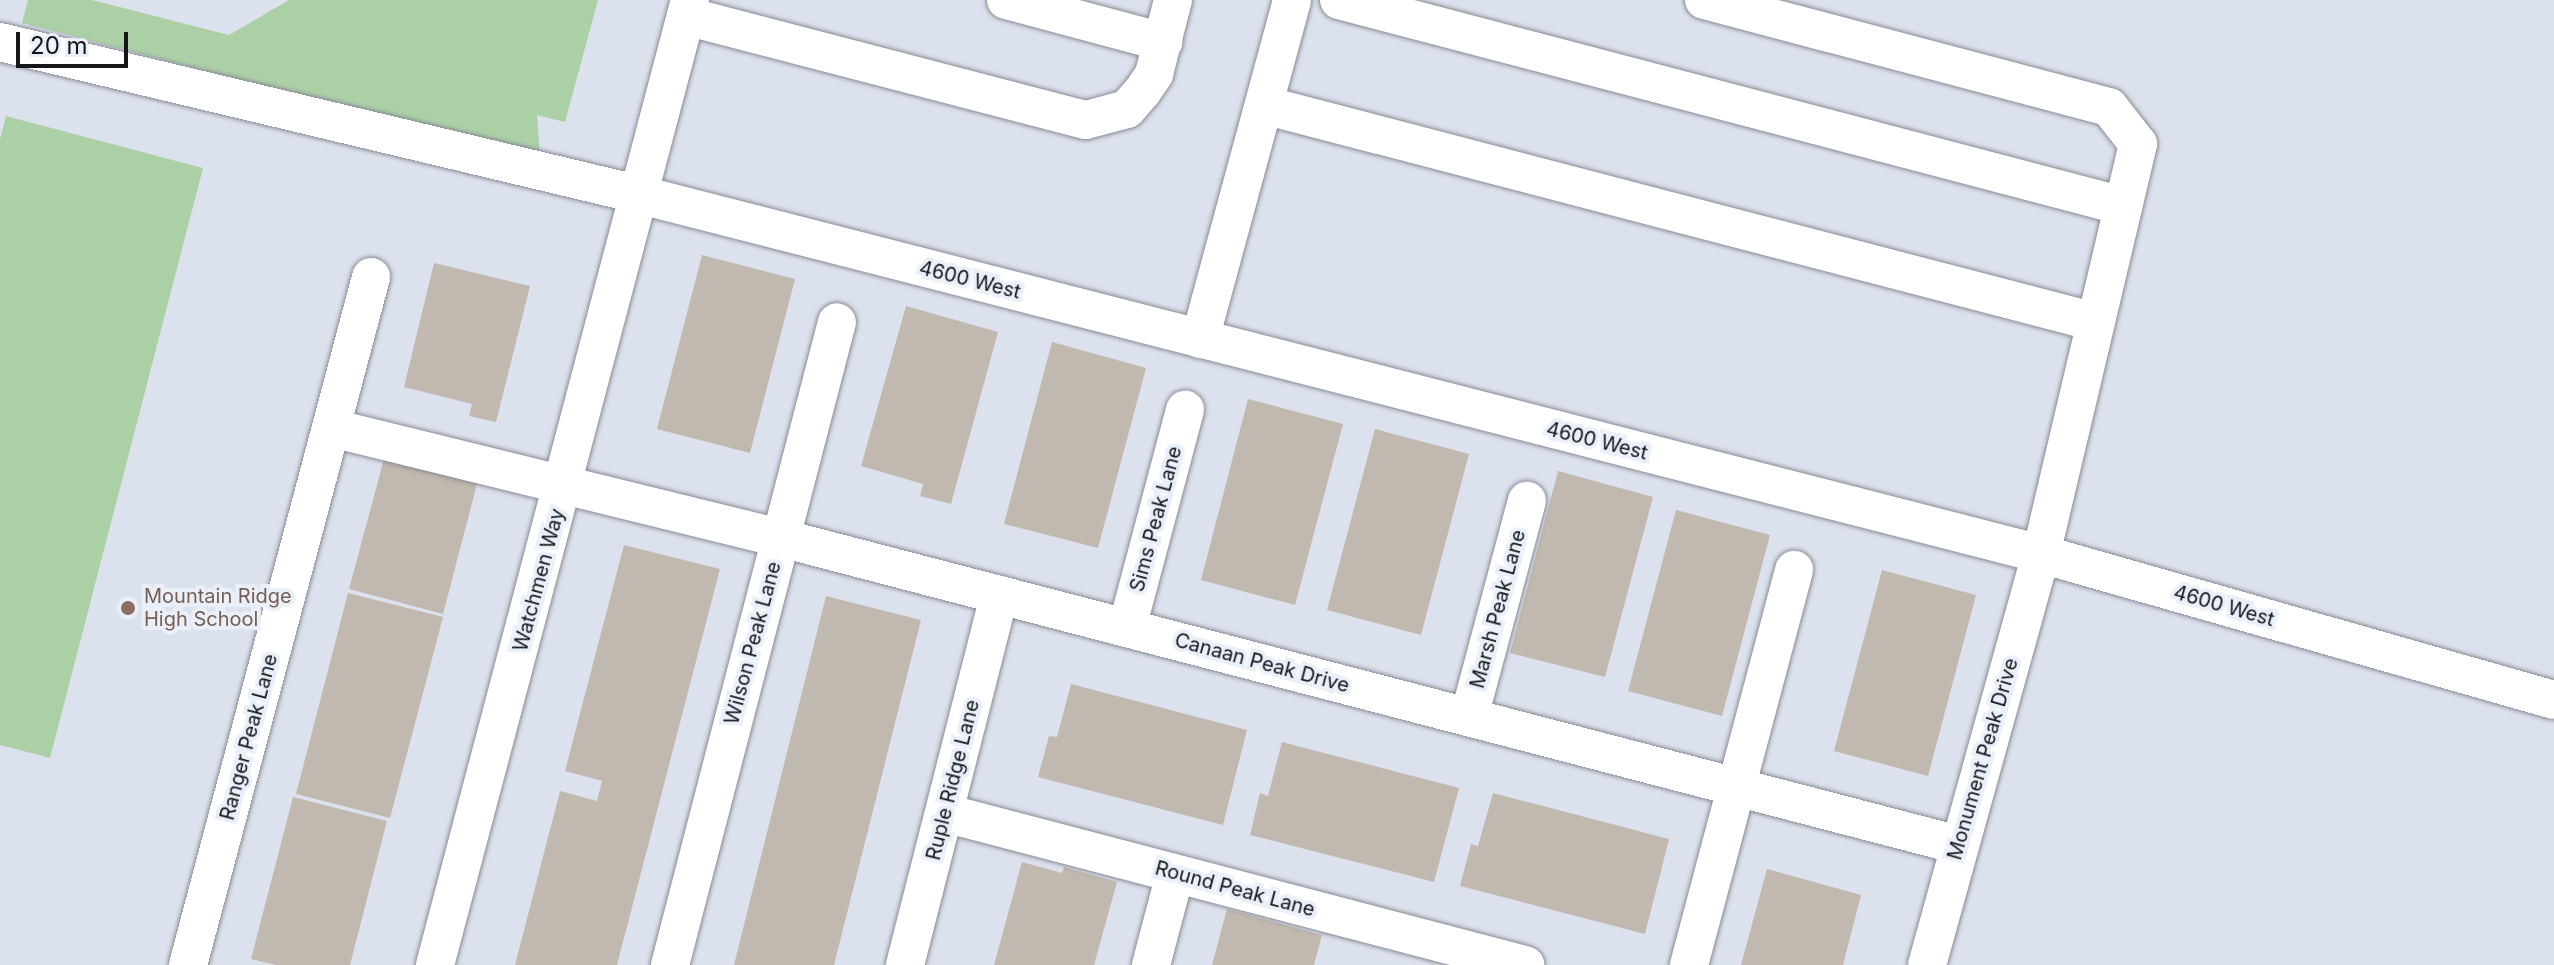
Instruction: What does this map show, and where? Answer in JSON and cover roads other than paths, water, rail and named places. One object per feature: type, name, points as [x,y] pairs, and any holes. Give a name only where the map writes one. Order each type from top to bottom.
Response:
[{"type":"street","points":[[1006,0],[1163,42]]},
{"type":"street","points":[[688,8],[1086,120],[1127,109],[1154,74],[1173,0]]},
{"type":"street","points":[[1200,339],[1292,0]]},
{"type":"street","points":[[1339,0],[2123,206]]},
{"type":"street","name":"Monument Peak Drive","points":[[1704,0],[2109,107],[2138,144],[2041,554],[1927,965]]},
{"type":"street","name":"Watchmen Way","points":[[435,965],[565,486],[637,194],[688,8]]},
{"type":"street","name":"4600 West","points":[[0,42],[637,194],[2041,554],[2554,700]]},
{"type":"street","points":[[1264,105],[2095,322]]},
{"type":"street","name":"Ranger Peak Lane","points":[[188,965],[371,277]]},
{"type":"street","name":"Wilson Peak Lane","points":[[670,965],[837,322]]},
{"type":"street","name":"Sims Peak Lane","points":[[1127,628],[1185,410]]},
{"type":"street","name":"Canaan Peak Drive","points":[[332,428],[781,538],[1959,845]]},
{"type":"street","name":"Marsh Peak Lane","points":[[1469,717],[1527,501]]},
{"type":"street","points":[[1689,965],[1794,570]]},
{"type":"street","name":"Ruple Ridge Lane","points":[[905,965],[999,595]]},
{"type":"street","name":"Round Peak Lane","points":[[945,813],[1525,965]]},
{"type":"street","points":[[1151,965],[1175,874]]},
{"type":"place","name":"Mountain Ridge High School","points":[[128,608]]}]
